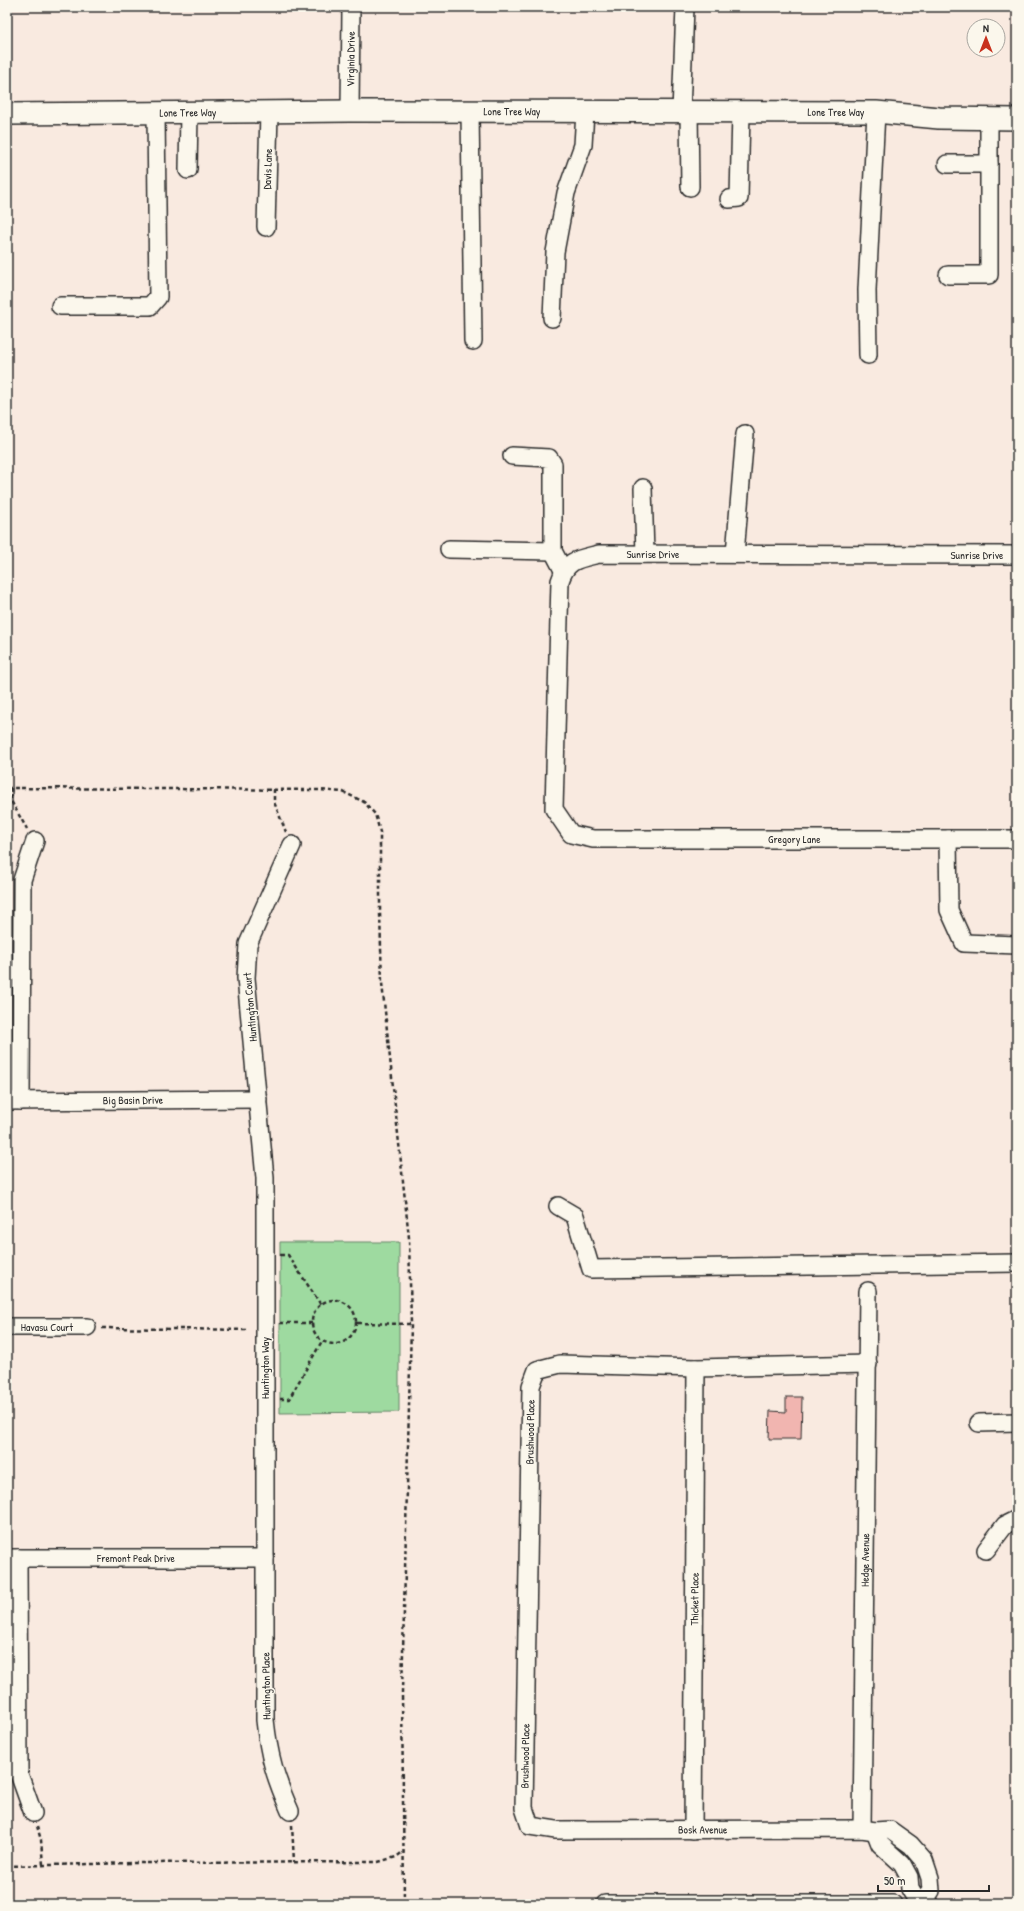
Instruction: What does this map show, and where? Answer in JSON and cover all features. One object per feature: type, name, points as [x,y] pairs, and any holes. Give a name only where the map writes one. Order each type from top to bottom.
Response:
[{"type":"main road","name":"Lone Tree Way","points":[[7,114],[350,111],[876,112],[940,118],[1017,119]]},
{"type":"street","name":"Virginia Drive","points":[[350,111],[351,7]]},
{"type":"street","points":[[685,7],[685,112],[690,187]]},
{"type":"street","points":[[470,111],[473,341]]},
{"type":"street","points":[[188,170],[189,112]]},
{"type":"street","name":"Davis Lane","points":[[266,227],[269,112]]},
{"type":"street","points":[[552,318],[555,252],[566,193],[583,145],[585,112]]},
{"type":"street","points":[[729,199],[739,198],[741,112]]},
{"type":"street","points":[[868,354],[867,290],[876,112]]},
{"type":"street","points":[[60,306],[150,306],[158,297],[156,113]]},
{"type":"street","points":[[948,276],[989,276],[989,119]]},
{"type":"street","points":[[947,164],[989,164]]},
{"type":"street","points":[[735,554],[745,434]]},
{"type":"street","points":[[512,456],[549,458],[553,464],[553,550],[563,570]]},
{"type":"street","points":[[643,488],[644,554]]},
{"type":"street","points":[[449,549],[553,550]]},
{"type":"street","name":"Sunrise Drive","points":[[563,570],[573,561],[599,554],[1017,555]]},
{"type":"street","name":"Gregory Lane","points":[[563,570],[560,581],[554,809],[571,834],[593,839],[1017,839]]},
{"type":"street","points":[[948,839],[949,910],[964,943],[1017,945]]},
{"type":"street","points":[[14,1101],[22,880],[35,841]]},
{"type":"street","name":"Huntington Court","points":[[265,1178],[246,978],[248,944],[292,845]]},
{"type":"street","name":"Big Basin Drive","points":[[14,1101],[258,1099]]},
{"type":"street","name":"Huntington Way","points":[[265,1178],[265,1558]]},
{"type":"street","points":[[558,1206],[575,1216],[591,1270],[1017,1263]]},
{"type":"street","name":"Hedge Avenue","points":[[868,1291],[868,1830]]},
{"type":"street","name":"Havasu Court","points":[[7,1327],[87,1327]]},
{"type":"street","name":"Brushwood Place","points":[[530,1826],[524,1808],[531,1386],[537,1370],[560,1364],[696,1368],[868,1364]]},
{"type":"street","name":"Thicket Place","points":[[693,1830],[696,1368]]},
{"type":"street","points":[[979,1423],[1017,1422]]},
{"type":"street","points":[[986,1550],[1005,1525],[1017,1519]]},
{"type":"street","points":[[13,1558],[19,1774],[33,1813]]},
{"type":"street","name":"Fremont Peak Drive","points":[[13,1558],[265,1558]]},
{"type":"street","name":"Huntington Place","points":[[265,1558],[265,1720],[269,1753],[278,1783],[290,1811]]},
{"type":"street","name":"Bosk Avenue","points":[[530,1826],[556,1830],[868,1830]]},
{"type":"street","points":[[868,1830],[880,1844],[902,1864],[909,1878],[910,1888],[920,1904]]},
{"type":"street","points":[[605,1904],[893,1904]]},
{"type":"path","points":[[7,788],[274,789],[343,792],[364,802],[375,814],[380,832],[382,983],[409,1238],[411,1324],[402,1693],[404,1904]]},
{"type":"path","points":[[11,788],[12,801],[35,841]]},
{"type":"path","points":[[274,789],[274,802],[292,845]]},
{"type":"path","points":[[265,1255],[288,1255],[321,1305]]},
{"type":"path","points":[[334,1300],[343,1302],[350,1307],[355,1314],[357,1323],[355,1331],[350,1338],[343,1343],[334,1345],[322,1341],[314,1332],[312,1323],[313,1314],[321,1305],[334,1300]]},
{"type":"path","points":[[87,1327],[114,1329],[251,1330],[265,1322],[312,1323]]},
{"type":"path","points":[[357,1323],[411,1324]]},
{"type":"path","points":[[265,1399],[289,1399],[322,1341]]},
{"type":"path","points":[[290,1811],[294,1838],[294,1862]]},
{"type":"path","points":[[33,1813],[41,1840],[43,1865]]},
{"type":"path","points":[[7,1866],[134,1862],[378,1862],[396,1857],[404,1850]]},
{"type":"green space","points":[[280,1242],[399,1242],[399,1412],[280,1413]]},
{"type":"building","points":[[786,1397],[802,1397],[801,1439],[769,1439],[770,1411],[786,1412]]}]
